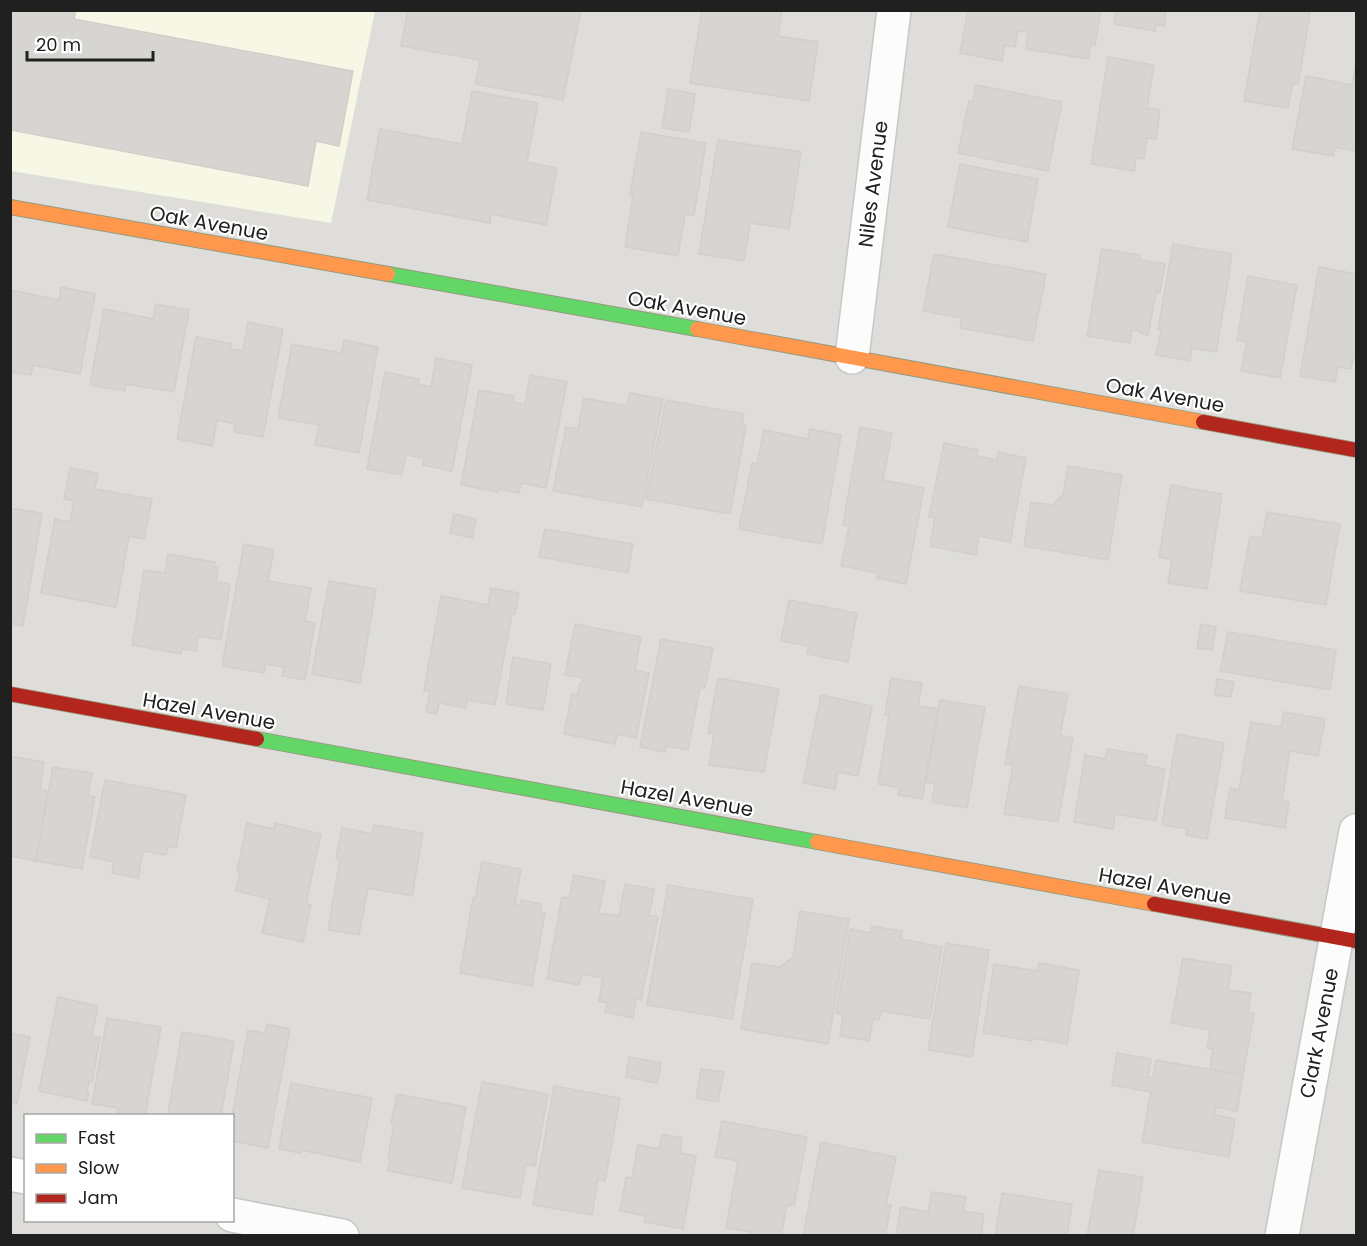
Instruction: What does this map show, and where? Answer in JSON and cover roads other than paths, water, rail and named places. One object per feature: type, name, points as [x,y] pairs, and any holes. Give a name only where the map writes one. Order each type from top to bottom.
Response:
[{"type":"street","name":"Niles Avenue","points":[[852,357],[894,10]]},
{"type":"street","name":"Oak Avenue","points":[[10,207],[852,357],[1356,450]]},
{"type":"street","name":"Hazel Avenue","points":[[10,694],[1347,939]]},
{"type":"street","name":"Clark Avenue","points":[[1281,1236],[1347,939],[1356,831]]},
{"type":"street","points":[[234,1215],[342,1236]]}]
